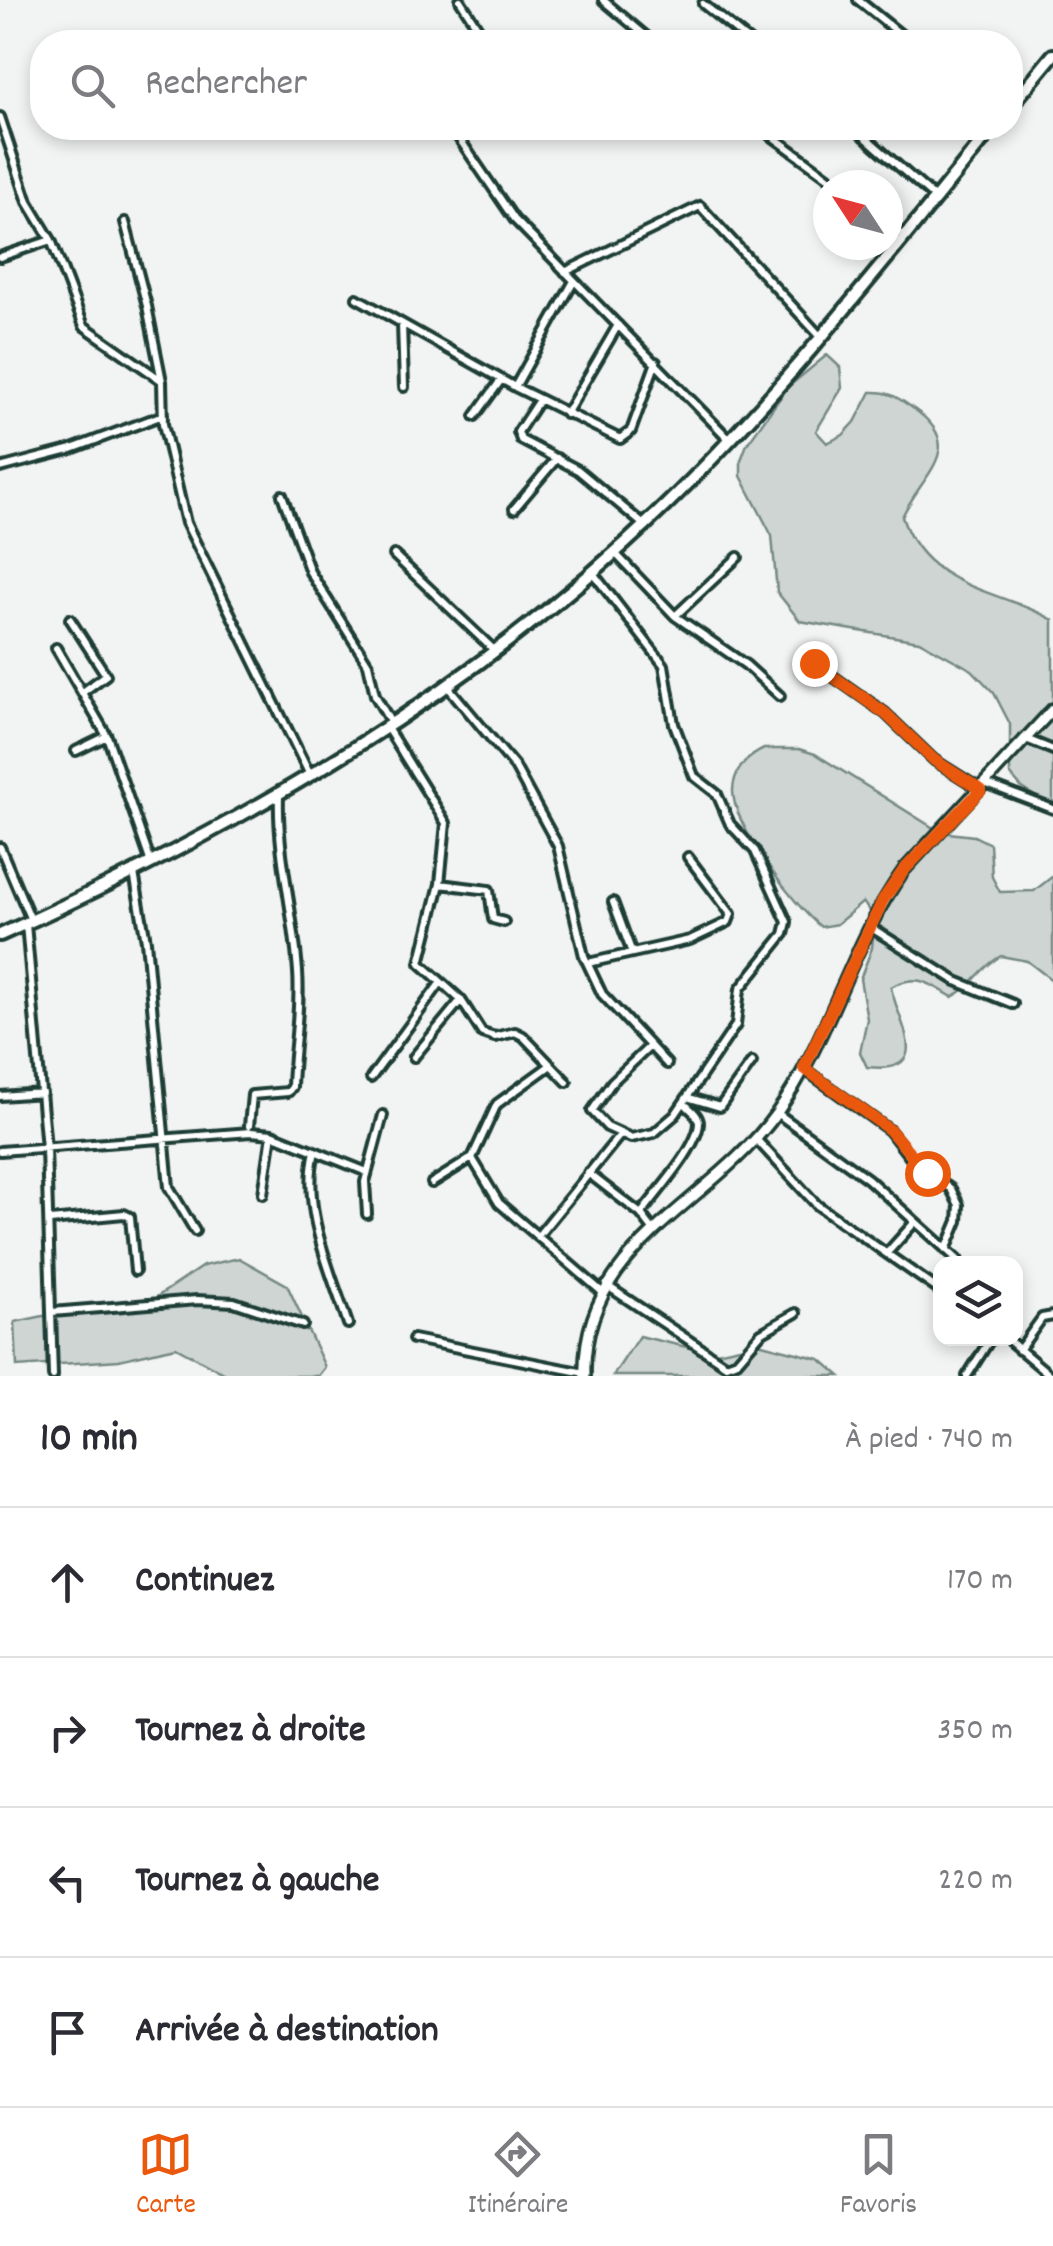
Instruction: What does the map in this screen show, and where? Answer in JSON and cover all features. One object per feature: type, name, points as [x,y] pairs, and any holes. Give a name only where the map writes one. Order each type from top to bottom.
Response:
[{"type":"highway","points":[[1023,91],[1053,55]]},
{"type":"highway","points":[[0,936],[151,863],[312,778],[449,688],[496,652],[644,526],[730,440],[983,140]]},
{"type":"main road","points":[[585,1374],[586,1340],[604,1288],[654,1232],[756,1138],[777,1113],[804,1068],[869,926],[904,870],[1053,709]]},
{"type":"street","points":[[460,0],[479,30]]},
{"type":"street","points":[[603,0],[638,30]]},
{"type":"street","points":[[858,0],[895,30]]},
{"type":"street","points":[[703,4],[735,30]]},
{"type":"street","points":[[0,117],[28,202],[51,240],[84,326],[162,381]]},
{"type":"street","points":[[460,140],[514,220],[730,440]]},
{"type":"street","points":[[777,140],[818,170]]},
{"type":"street","points":[[869,140],[936,198]]},
{"type":"street","points":[[566,272],[700,206],[820,336]]},
{"type":"street","points":[[125,222],[162,381],[163,415],[186,523],[312,778]]},
{"type":"street","points":[[0,257],[51,240]]},
{"type":"street","points":[[515,388],[574,281]]},
{"type":"street","points":[[358,298],[515,388],[624,438],[656,362]]},
{"type":"street","points":[[402,324],[404,387]]},
{"type":"street","points":[[566,414],[618,325]]},
{"type":"street","points":[[476,416],[502,380]]},
{"type":"street","points":[[539,400],[519,436],[578,470],[644,526]]},
{"type":"street","points":[[0,468],[68,450],[163,415]]},
{"type":"street","points":[[514,510],[557,458]]},
{"type":"street","points":[[282,495],[319,590],[368,664],[375,695],[389,726],[444,816],[440,884],[419,958],[461,1000],[482,1033],[495,1038],[519,1034],[567,1082]]},
{"type":"street","points":[[614,552],[675,616],[746,665],[780,696]]},
{"type":"street","points":[[394,554],[496,652]]},
{"type":"street","points":[[675,616],[715,573],[738,557]]},
{"type":"street","points":[[592,572],[664,665],[674,724],[694,776],[716,794],[730,824],[755,851],[788,922],[784,934],[740,990],[736,1025],[688,1101],[654,1133],[631,1138],[592,1111],[612,1082],[649,1047]]},
{"type":"street","points":[[70,619],[106,675],[83,692]]},
{"type":"street","points":[[56,648],[107,736],[151,863]]},
{"type":"street","points":[[814,663],[886,714],[934,760],[984,787],[1053,808]]},
{"type":"street","points":[[449,688],[516,766],[558,846],[588,963],[608,1004],[667,1064]]},
{"type":"street","points":[[76,751],[107,736]]},
{"type":"street","points":[[1025,738],[1053,750]]},
{"type":"street","points":[[250,1126],[252,1095],[288,1092],[292,1087],[298,1022],[298,970],[289,921],[289,884],[278,836],[279,796]]},
{"type":"street","points":[[0,847],[29,922],[50,1221],[53,1376]]},
{"type":"street","points":[[588,963],[690,940],[718,929],[732,917],[688,857]]},
{"type":"street","points":[[133,872],[146,941],[169,1188],[195,1231]]},
{"type":"street","points":[[440,884],[490,890],[493,919],[504,922]]},
{"type":"street","points":[[613,902],[632,953]]},
{"type":"street","points":[[869,926],[956,981],[1013,1004]]},
{"type":"street","points":[[371,1078],[441,982]]},
{"type":"street","points":[[414,1057],[461,1000]]},
{"type":"street","points":[[688,1101],[720,1106],[752,1062]]},
{"type":"street","points":[[432,1183],[472,1158],[497,1104],[548,1067]]},
{"type":"street","points":[[804,1068],[890,1130],[916,1165],[951,1189],[959,1205],[958,1222],[946,1250]]},
{"type":"street","points":[[0,1096],[42,1093]]},
{"type":"street","points":[[642,1214],[681,1161],[698,1125],[698,1117],[688,1101]]},
{"type":"street","points":[[777,1113],[868,1179],[953,1256]]},
{"type":"street","points":[[367,1214],[367,1172],[383,1115]]},
{"type":"street","points":[[263,1194],[272,1134]]},
{"type":"street","points":[[0,1151],[272,1134],[367,1172]]},
{"type":"street","points":[[538,1236],[620,1134]]},
{"type":"street","points":[[756,1138],[817,1205],[933,1287]]},
{"type":"street","points":[[315,1150],[311,1186],[318,1234],[348,1324]]},
{"type":"street","points":[[472,1158],[499,1202],[538,1236],[604,1288],[726,1365],[737,1360],[761,1333],[796,1313]]},
{"type":"street","points":[[588,1173],[642,1214],[654,1232]]},
{"type":"street","points":[[50,1221],[124,1214],[130,1217],[136,1271]]},
{"type":"street","points":[[887,1254],[915,1222]]},
{"type":"street","points":[[52,1312],[196,1300],[234,1302],[303,1325]]},
{"type":"street","points":[[1019,1350],[1042,1318],[1053,1316]]},
{"type":"street","points":[[412,1339],[585,1374]]},
{"type":"street","points":[[967,1376],[986,1346]]},
{"type":"street","points":[[1015,1346],[1047,1375]]},
{"type":"shaded area","points":[[827,355],[840,367],[842,388],[816,431],[827,443],[843,435],[871,392],[889,394],[914,409],[930,423],[940,449],[902,517],[913,541],[928,560],[946,573],[1053,620],[1053,808],[1021,787],[1010,774],[1010,724],[994,693],[972,670],[919,641],[800,621],[777,592],[772,536],[741,476],[741,460],[747,444],[788,387]]},
{"type":"shaded area","points":[[764,749],[799,749],[815,754],[940,832],[974,836],[990,844],[992,877],[1000,892],[1034,891],[1053,876],[1053,981],[1027,961],[1001,956],[952,997],[915,980],[891,987],[908,1043],[907,1054],[901,1063],[867,1067],[860,1052],[867,1019],[860,979],[872,948],[875,919],[863,902],[837,924],[821,927],[766,863],[743,823],[733,790],[742,765]]},
{"type":"shaded area","points":[[239,1258],[287,1285],[325,1367],[318,1376],[229,1376],[176,1347],[119,1360],[17,1367],[15,1322],[62,1312],[137,1310],[203,1266]]},
{"type":"shaded area","points":[[639,1336],[712,1353],[758,1343],[820,1359],[840,1376],[613,1376]]},
{"type":"route","points":[[814,663],[838,684],[874,704],[934,760],[981,790],[904,870],[883,900],[804,1068],[890,1130],[916,1165],[927,1173]]}]
